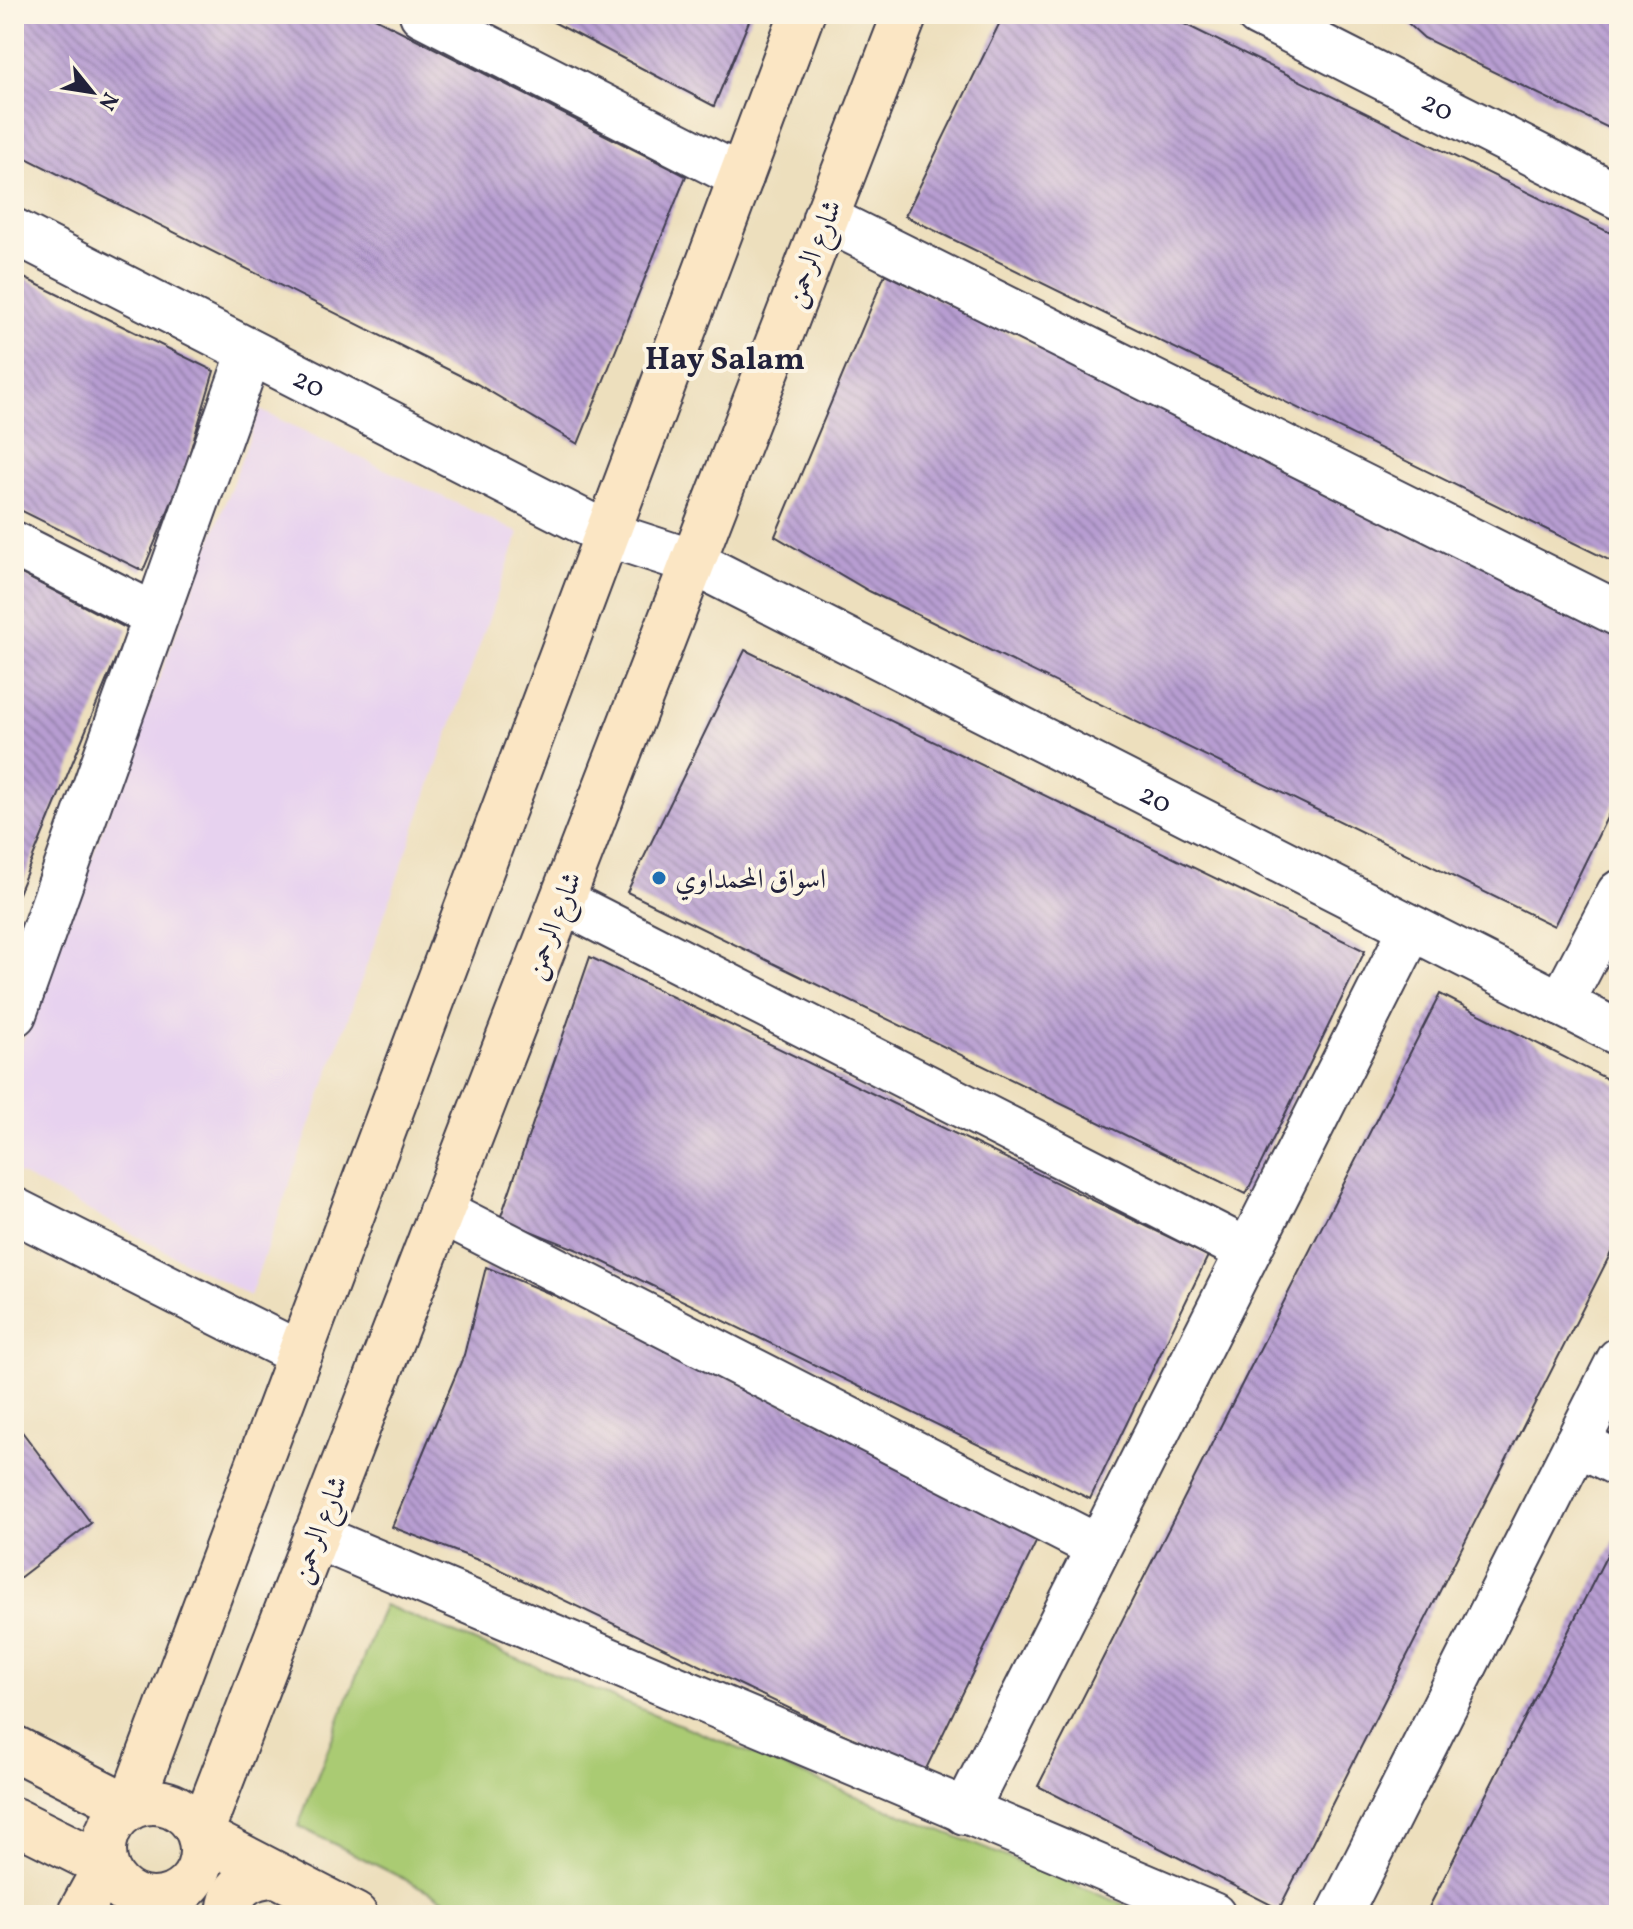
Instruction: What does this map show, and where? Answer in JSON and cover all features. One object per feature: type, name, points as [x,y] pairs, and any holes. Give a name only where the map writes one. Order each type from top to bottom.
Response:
[{"type":"street","points":[[422,14],[741,177]]},
{"type":"street","points":[[79,1915],[106,1866],[107,1832],[130,1807],[802,14]]},
{"type":"street","name":"شارع الرحمن","points":[[200,1835],[905,14]]},
{"type":"street","name":"20","points":[[1258,14],[1314,27],[1619,197]]},
{"type":"street","points":[[825,218],[1619,614]]},
{"type":"street","name":"20","points":[[14,231],[607,534],[693,562],[1619,1033]]},
{"type":"street","points":[[14,1014],[24,952],[154,615],[250,352]]},
{"type":"street","points":[[14,544],[154,615]]},
{"type":"street","points":[[1561,1004],[1619,893]]},
{"type":"street","points":[[562,901],[1248,1251]]},
{"type":"street","points":[[965,1812],[1411,929]]},
{"type":"street","points":[[14,1210],[300,1354]]},
{"type":"street","points":[[441,1211],[1098,1547]]},
{"type":"street","points":[[1339,1915],[1619,1360]]},
{"type":"street","points":[[1577,1443],[1619,1464]]},
{"type":"street","points":[[315,1536],[1213,1915]]},
{"type":"street","points":[[14,1748],[130,1807],[163,1802],[192,1820],[200,1835],[200,1865],[193,1880],[166,1898],[159,1910],[123,1891],[106,1866],[14,1820]]},
{"type":"street","points":[[54,1840],[85,1835],[94,1823],[97,1809],[83,1783]]},
{"type":"street","points":[[200,1835],[355,1915]]},
{"type":"street","points":[[229,1915],[232,1896],[242,1883],[257,1875],[274,1875]]},
{"type":"shaded area","points":[[260,410],[519,533],[250,1296],[14,1171],[14,1064]]},
{"type":"green space","points":[[384,1605],[1150,1915],[476,1915],[298,1826]]},
{"type":"building","points":[[14,14],[367,14],[686,176],[578,444],[477,384],[14,152]]},
{"type":"building","points":[[538,14],[752,14],[714,106]]},
{"type":"building","points":[[1004,14],[1164,14],[1619,237],[1619,565],[905,216]]},
{"type":"building","points":[[1398,14],[1619,14],[1619,133],[1424,38]]},
{"type":"building","points":[[14,273],[214,371],[184,472],[143,571],[14,507]]},
{"type":"building","points":[[885,274],[1619,630],[1619,793],[1554,926],[869,591],[775,536]]},
{"type":"building","points":[[14,570],[128,629],[14,903]]},
{"type":"building","points":[[745,650],[1365,951],[1246,1194],[627,892]]},
{"type":"building","points":[[590,957],[1208,1256],[1090,1499],[583,1252],[500,1219]]},
{"type":"building","points":[[1440,994],[1619,1085],[1619,1237],[1279,1909],[1038,1786]]},
{"type":"building","points":[[486,1267],[608,1318],[1042,1530],[924,1773],[491,1565],[392,1527],[464,1355]]},
{"type":"building","points":[[14,1421],[91,1523],[14,1582]]},
{"type":"building","points":[[1619,1531],[1619,1915],[1425,1915],[1447,1872]]},
{"type":"place","name":"اسواق المحمداوي","points":[[659,878]]},
{"type":"district","name":"Hay Salam","points":[[725,358]]}]
